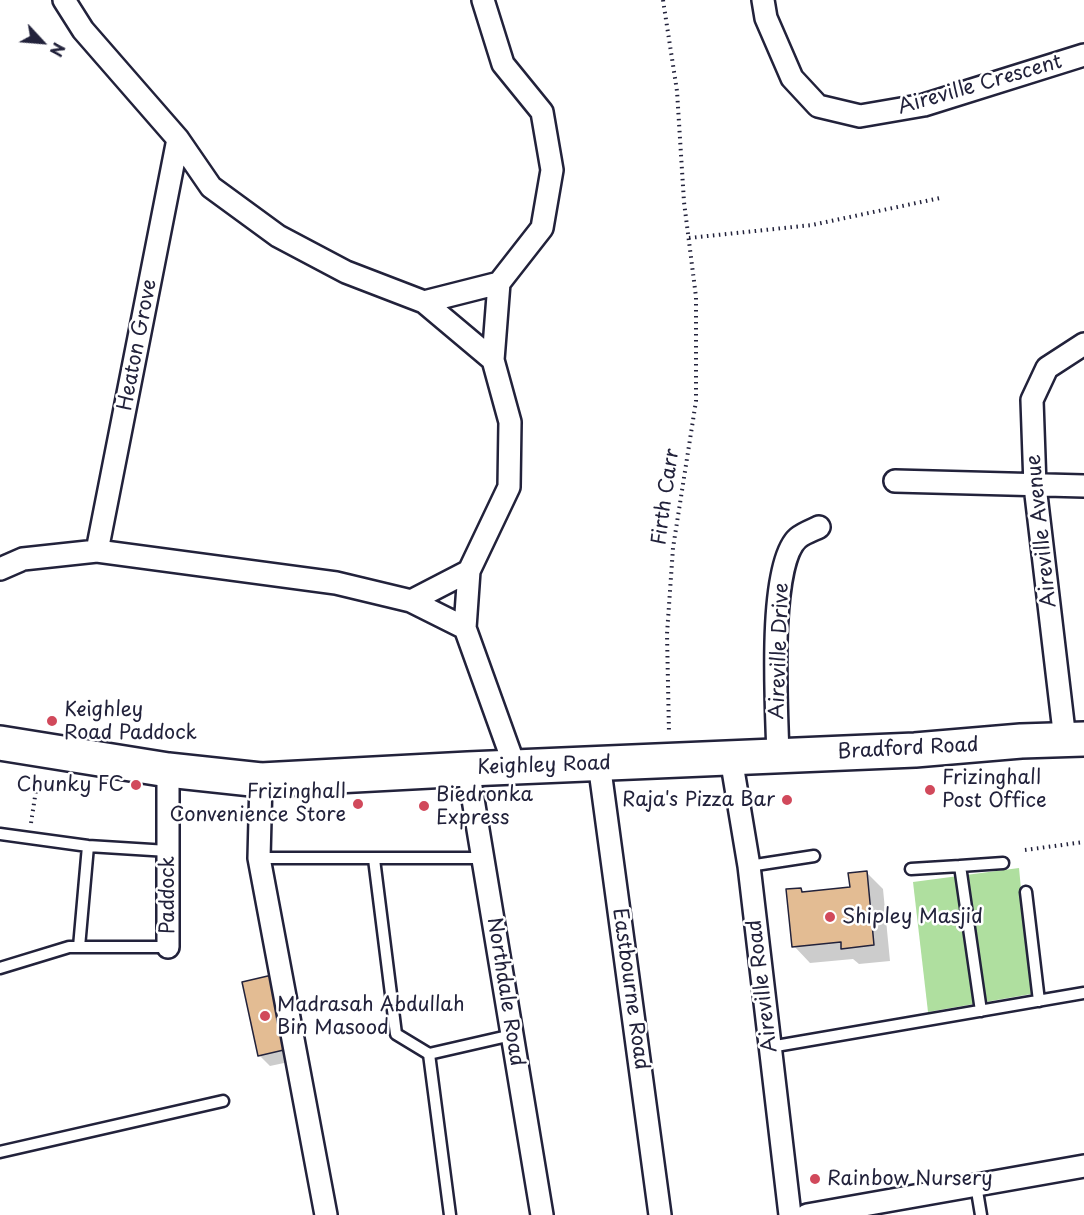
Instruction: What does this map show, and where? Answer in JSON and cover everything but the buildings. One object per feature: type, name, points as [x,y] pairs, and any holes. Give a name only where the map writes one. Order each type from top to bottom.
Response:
[{"type":"highway","name":"Bradford Road","points":[[731,758],[1074,740]]},
{"type":"highway","name":"Keighley Road","points":[[0,743],[168,770],[261,780],[731,758]]},
{"type":"street","points":[[64,0],[83,30],[178,139],[211,187],[278,236],[346,272],[424,302],[493,360]]},
{"type":"street","points":[[483,0],[503,64],[542,112],[552,170],[542,228],[499,283],[493,360],[510,422],[509,487],[469,571],[465,628],[515,767]]},
{"type":"street","name":"Aireville Crescent","points":[[763,0],[766,18],[792,78],[818,106],[860,116],[924,105],[1084,55]]},
{"type":"street","name":"Heaton Grove","points":[[98,551],[178,139]]},
{"type":"street","points":[[424,302],[499,283]]},
{"type":"street","name":"Aireville Avenue","points":[[1074,740],[1035,486],[1032,400],[1047,368],[1084,345]]},
{"type":"street","points":[[895,481],[1084,486]]},
{"type":"street","name":"Aireville Drive","points":[[778,756],[776,664],[779,600],[784,561],[798,538],[819,527]]},
{"type":"street","points":[[0,569],[23,559],[98,551],[336,584],[411,601],[465,628]]},
{"type":"street","points":[[411,601],[469,571]]},
{"type":"street","name":"Aireville Road","points":[[731,758],[749,866],[790,1215]]},
{"type":"street","name":"Eastbourne Road","points":[[599,764],[660,1215]]},
{"type":"street","name":"Northdale Road","points":[[468,769],[542,1215]]},
{"type":"street","name":"Paddock","points":[[168,770],[168,947]]},
{"type":"street","points":[[261,780],[260,867],[326,1215]]},
{"type":"street","points":[[807,1215],[1084,1166]]},
{"type":"lane","points":[[0,834],[88,846],[168,851]]},
{"type":"lane","points":[[79,947],[88,846]]},
{"type":"lane","points":[[749,866],[814,856]]},
{"type":"lane","points":[[260,867],[374,859],[483,858]]},
{"type":"lane","points":[[374,859],[396,1034],[429,1054],[512,1035]]},
{"type":"lane","points":[[911,869],[1003,863]]},
{"type":"lane","points":[[960,867],[981,1011]]},
{"type":"lane","points":[[1026,892],[1039,1001]]},
{"type":"lane","points":[[0,968],[69,948],[168,947]]},
{"type":"lane","points":[[770,1047],[1084,993]]},
{"type":"lane","points":[[429,1054],[450,1215]]},
{"type":"lane","points":[[0,1152],[223,1101]]},
{"type":"lane","points":[[976,1185],[981,1215]]},
{"type":"path","name":"Firth Carr","points":[[663,0],[677,91],[684,202],[696,297],[696,401],[674,548],[667,633],[669,760]]},
{"type":"path","points":[[689,238],[812,225],[940,198]]},
{"type":"path","points":[[29,838],[42,750]]},
{"type":"path","points":[[1025,850],[1084,842]]},
{"type":"green space","points":[[1019,868],[1031,994],[928,1012],[913,882]]},
{"type":"place","name":"Keighley Road Paddock","points":[[52,721]]},
{"type":"place","name":"Chunky FC","points":[[136,785]]},
{"type":"place","name":"Frizinghall Post Office","points":[[930,790]]},
{"type":"place","name":"Raja's Pizza Bar","points":[[787,800]]},
{"type":"place","name":"Frizinghall Convenience Store","points":[[358,804]]},
{"type":"place","name":"Biedronka Express","points":[[424,806]]},
{"type":"place","name":"Shipley Masjid","points":[[830,917]]},
{"type":"place","name":"Madrasah Abdullah Bin Masood","points":[[265,1016]]},
{"type":"place","name":"Rainbow Nursery","points":[[815,1179]]}]
